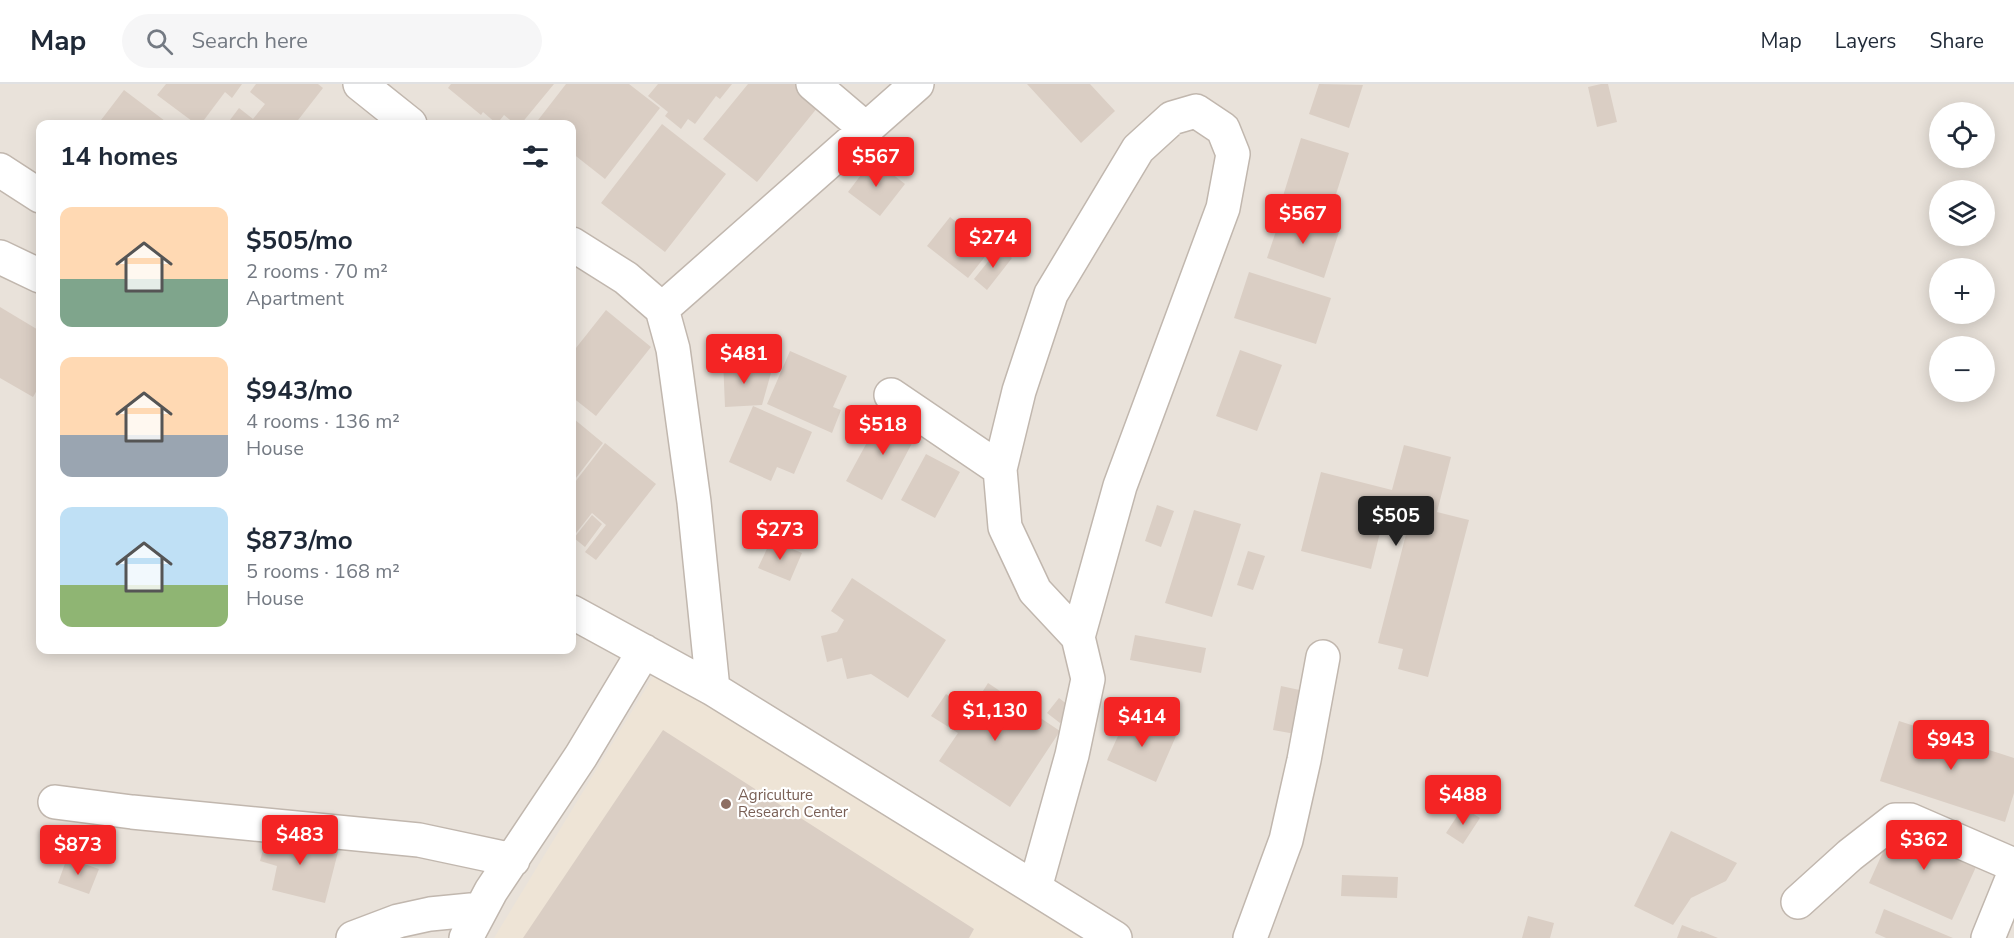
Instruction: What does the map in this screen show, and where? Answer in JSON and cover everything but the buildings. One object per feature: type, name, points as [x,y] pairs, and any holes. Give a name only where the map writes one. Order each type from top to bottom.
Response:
[{"type":"street","points":[[360,84],[405,120]]},
{"type":"street","points":[[813,84],[866,129]]},
{"type":"street","points":[[662,309],[917,84]]},
{"type":"street","points":[[1035,888],[1072,755],[1088,679],[1078,637],[1120,486],[1223,208],[1233,154],[1223,129],[1196,111],[1172,118],[1138,149],[1051,294],[1019,391],[1000,469],[1005,527],[1035,591],[1078,637]]},
{"type":"street","points":[[0,170],[36,193]]},
{"type":"street","points":[[576,247],[626,278],[662,309],[673,349],[694,502],[714,689]]},
{"type":"street","points":[[0,257],[36,274]]},
{"type":"street","points":[[891,396],[1000,469]]},
{"type":"street","points":[[576,614],[714,689],[1115,938]]},
{"type":"street","points":[[466,938],[481,909],[581,756],[644,651]]},
{"type":"street","points":[[1250,938],[1286,840],[1323,657]]},
{"type":"street","points":[[55,802],[419,840],[513,860]]},
{"type":"street","points":[[1797,902],[1850,855],[1895,820],[1910,820],[2014,865]]},
{"type":"street","points":[[1988,938],[2014,874]]},
{"type":"street","points":[[353,938],[398,921],[430,914],[481,909]]},
{"type":"shaded area","points":[[0,84],[2014,84],[2014,938],[0,938]]},
{"type":"shaded area","name":"Agriculture Research Center","points":[[657,670],[1097,938],[494,938]]},
{"type":"place","name":"Agriculture Research Center","points":[[726,804]]}]
